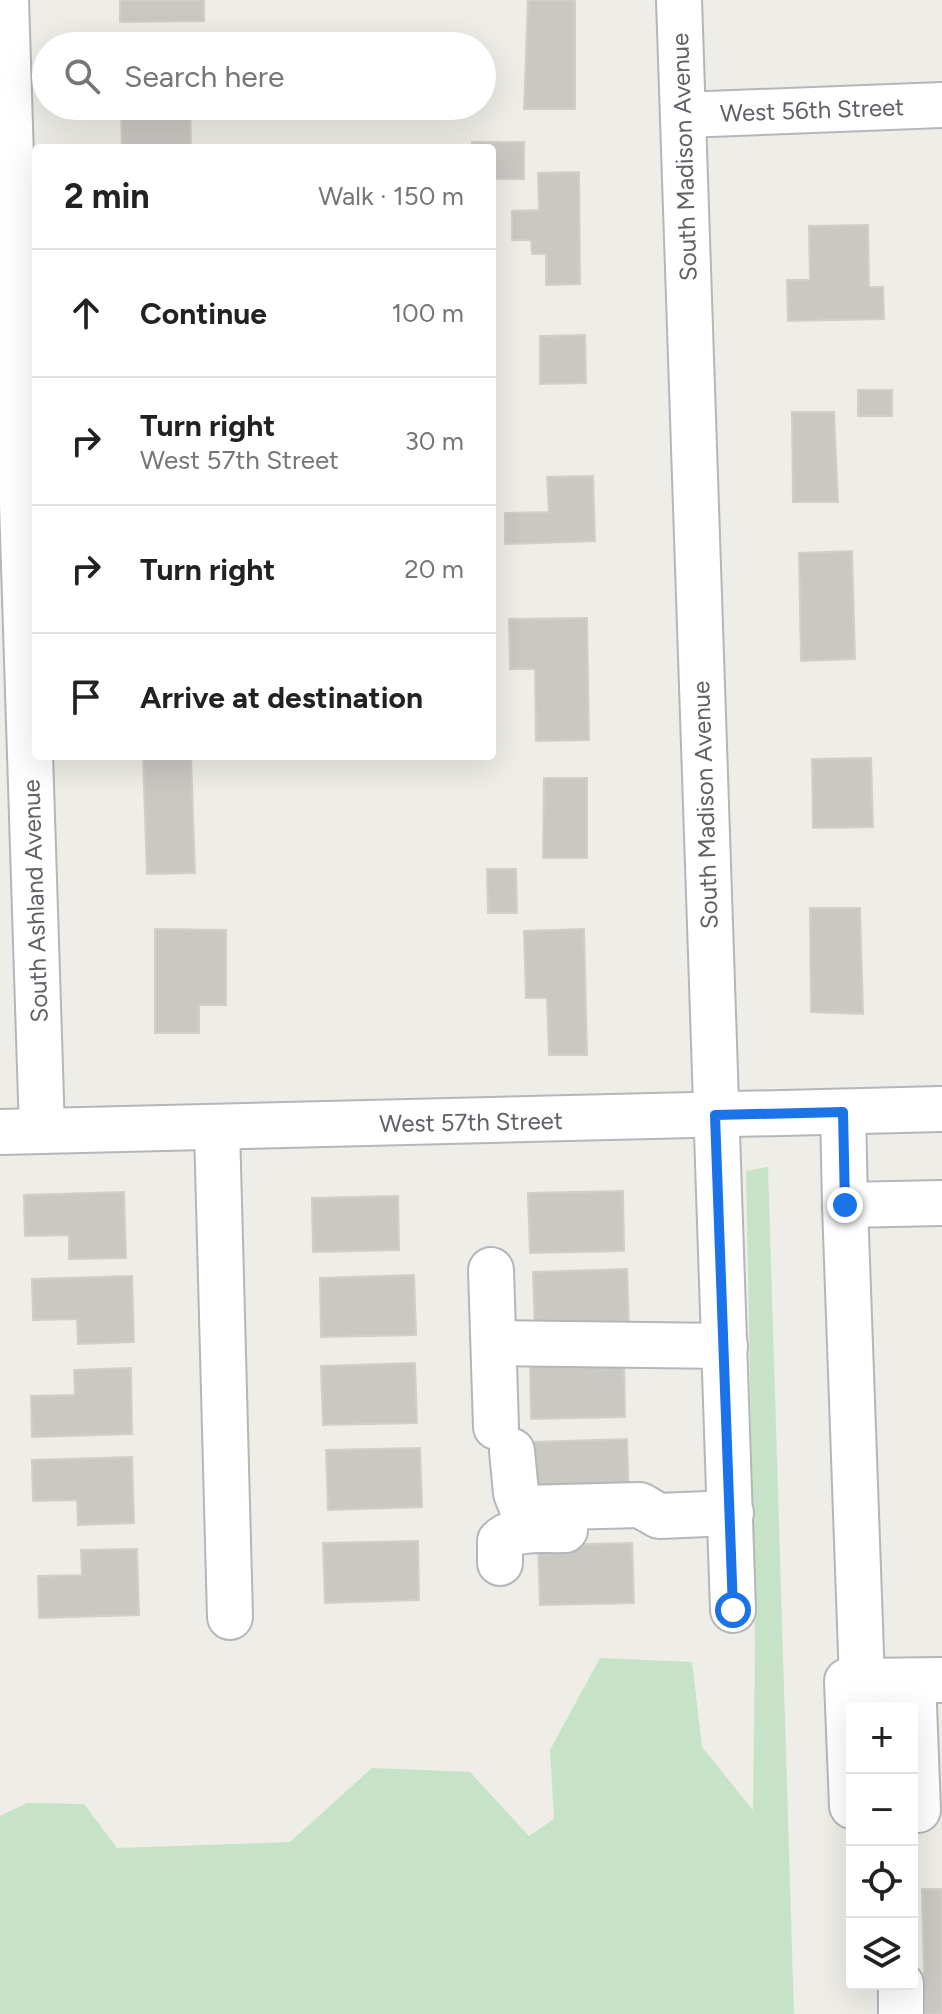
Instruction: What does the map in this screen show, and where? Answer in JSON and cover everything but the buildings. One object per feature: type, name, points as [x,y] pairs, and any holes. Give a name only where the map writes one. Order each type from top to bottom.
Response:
[{"type":"street","name":"South Ashland Avenue","points":[[6,0],[21,1131]]},
{"type":"street","name":"South Madison Avenue","points":[[679,0],[733,1610]]},
{"type":"street","name":"West 56th Street","points":[[683,115],[942,105]]},
{"type":"street","name":"West 57th Street","points":[[21,1131],[942,1109]]},
{"type":"street","points":[[843,1112],[862,1681]]},
{"type":"street","points":[[217,1128],[230,1617]]},
{"type":"street","points":[[845,1205],[942,1203]]},
{"type":"street","points":[[491,1270],[494,1343],[504,1439],[522,1508],[640,1505],[659,1516],[731,1513]]},
{"type":"street","points":[[494,1343],[725,1346]]},
{"type":"street","points":[[500,1563],[500,1541],[514,1532],[643,1528],[659,1516]]},
{"type":"street","points":[[851,1774],[847,1681],[928,1693],[924,1810]]},
{"type":"street","points":[[901,1990],[901,2014]]},
{"type":"green space","points":[[768,1167],[794,2014],[0,2014],[0,1816],[27,1803],[84,1804],[117,1848],[290,1842],[372,1768],[470,1772],[529,1836],[554,1819],[550,1750],[600,1658],[692,1662],[702,1747],[753,1810],[755,1643],[746,1171]]},
{"type":"route","points":[[733,1610],[715,1115],[843,1112],[845,1205]]}]
